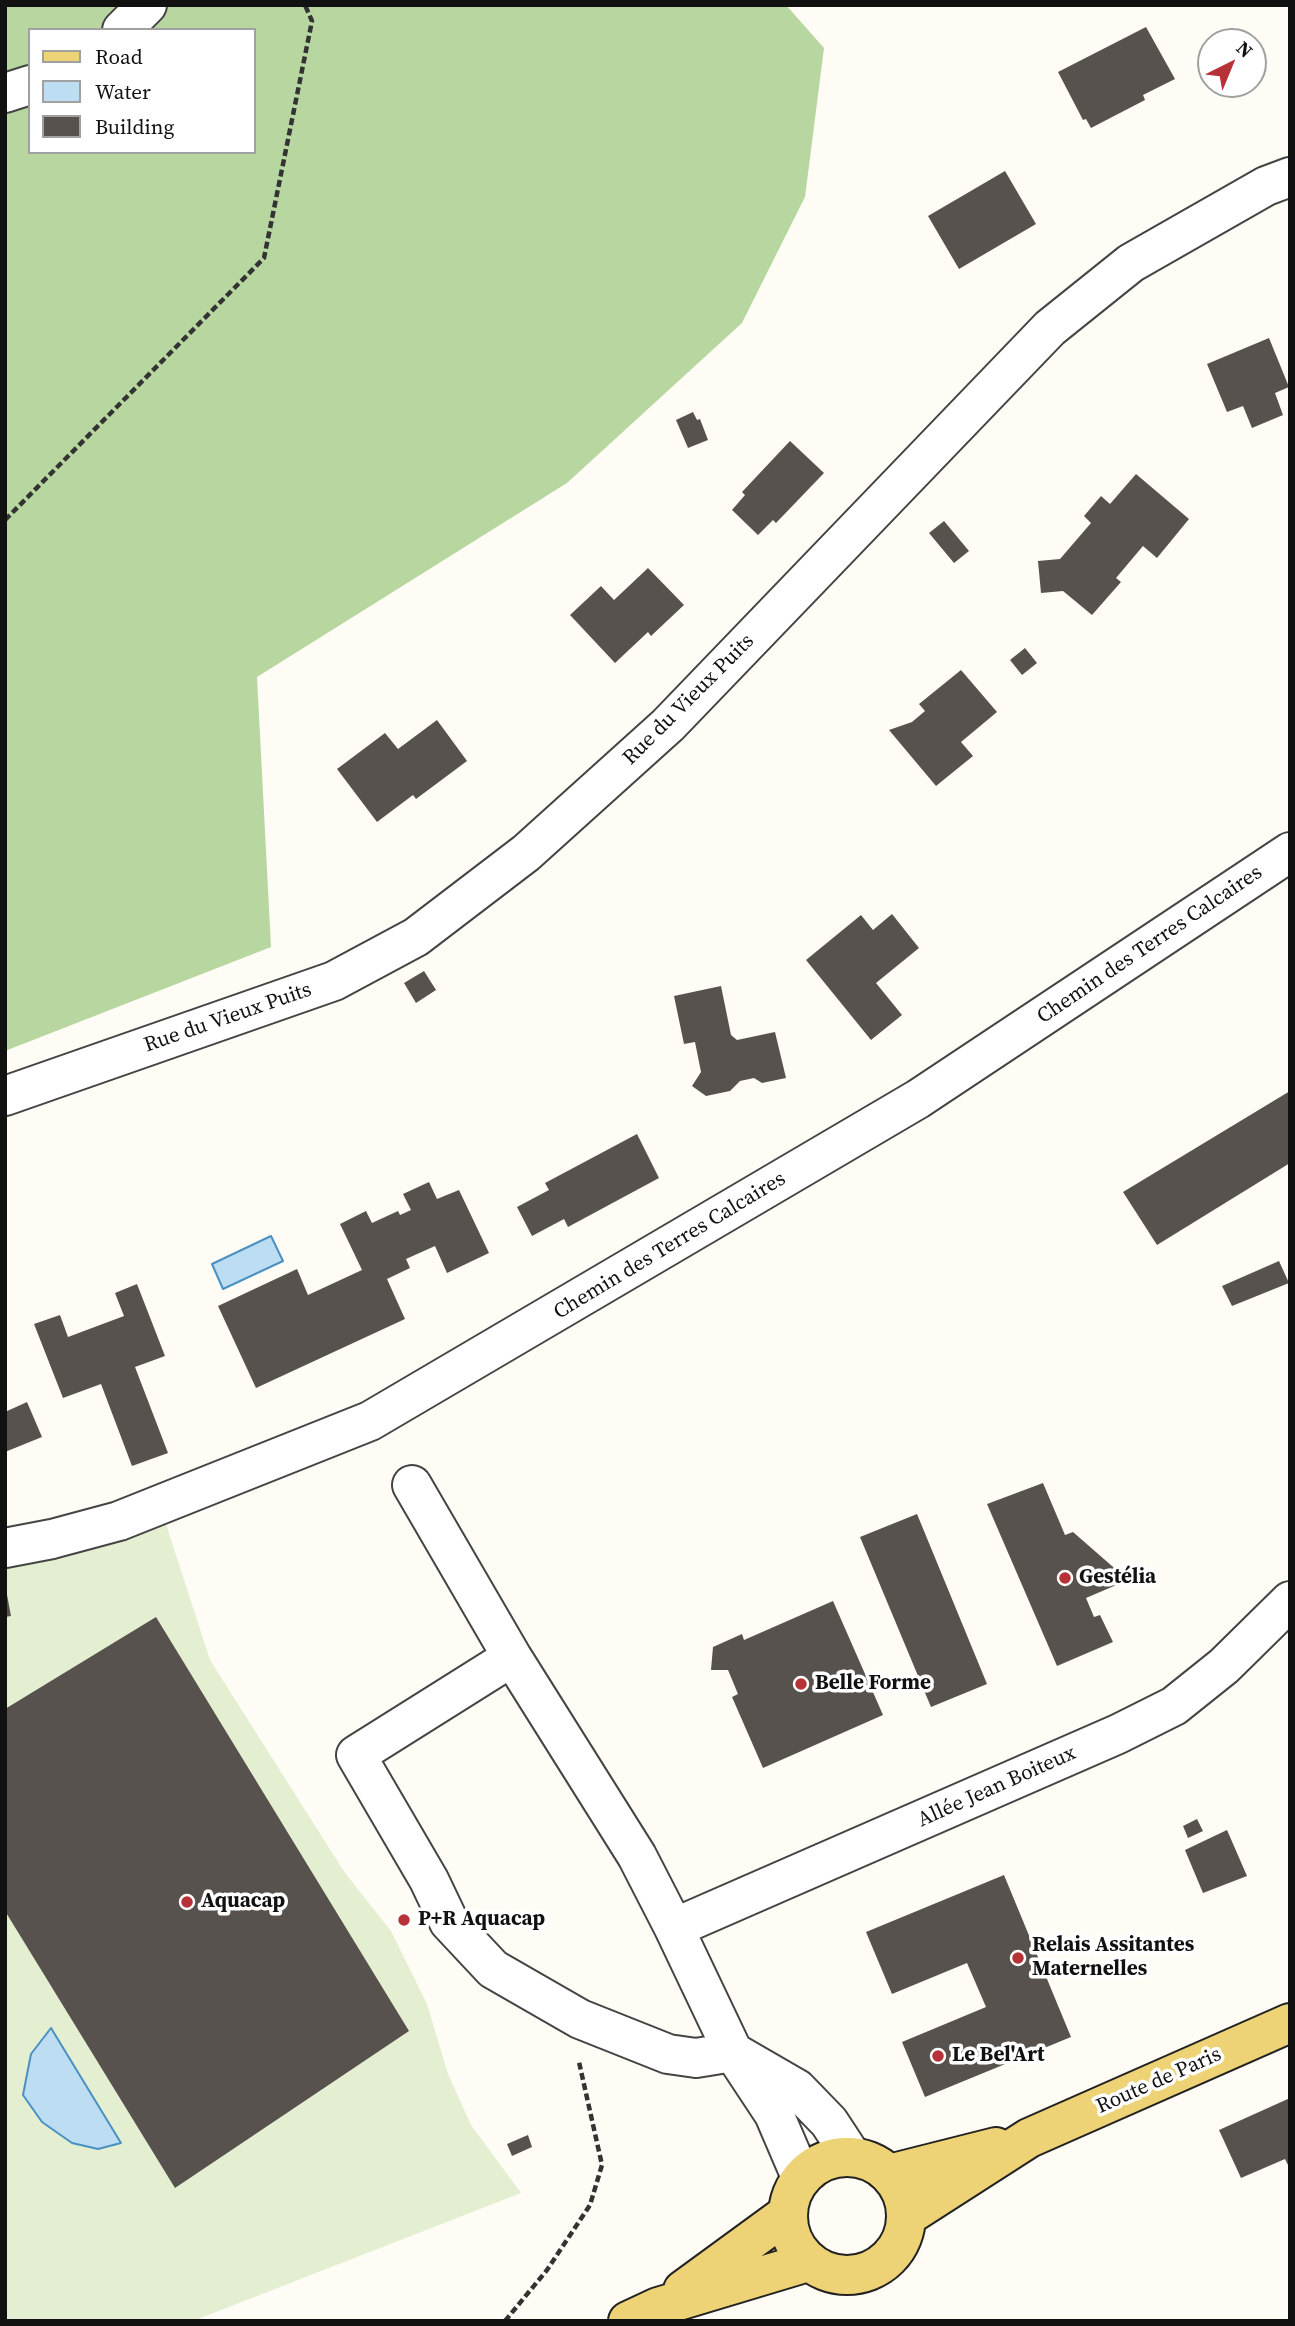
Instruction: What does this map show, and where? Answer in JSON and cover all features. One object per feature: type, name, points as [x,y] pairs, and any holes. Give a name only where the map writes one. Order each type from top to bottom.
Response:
[{"type":"main road","name":"Route de Paris","points":[[906,2217],[1029,2138],[1290,2023]]},
{"type":"main road","name":"Route de Paris","points":[[889,2174],[1029,2138]]},
{"type":"main road","points":[[852,2157],[872,2162],[889,2174],[901,2194],[906,2217],[903,2236],[894,2253],[880,2266],[862,2274],[843,2276],[824,2272],[808,2262],[795,2246],[787,2214],[791,2194],[802,2177],[816,2165],[834,2158],[852,2157]]},
{"type":"main road","points":[[643,2314],[787,2214]]},
{"type":"main road","points":[[643,2314],[808,2262]]},
{"type":"street","points":[[124,28],[147,5]]},
{"type":"street","points":[[5,93],[28,86]]},
{"type":"street","name":"Rue du Vieux Puits","points":[[5,1096],[334,981],[416,937],[526,853],[668,725],[1050,328],[1131,263],[1266,186],[1290,177]]},
{"type":"street","name":"Chemin des Terres Calcaires","points":[[5,1548],[119,1521],[370,1421],[918,1099],[1290,852]]},
{"type":"street","points":[[412,1485],[512,1657],[637,1856],[733,2052],[774,2114],[802,2177]]},
{"type":"street","name":"Allée Jean Boiteux","points":[[674,1928],[1118,1734],[1174,1706],[1224,1666],[1290,1601]]},
{"type":"street","points":[[512,1657],[356,1755],[429,1880],[449,1922],[493,1969],[580,2019],[668,2054],[696,2059],[733,2052],[797,2088],[830,2122],[852,2157]]},
{"type":"path","points":[[5,520],[264,258],[312,21],[305,5]]},
{"type":"path","points":[[505,2321],[547,2270],[590,2205],[602,2165],[579,2063],[580,2019]]},
{"type":"green space","points":[[5,5],[786,5],[824,48],[805,197],[742,323],[567,483],[257,677],[271,947],[5,1051]]},
{"type":"green space","name":"Aquacap","points":[[164,1518],[210,1660],[345,1873],[391,1931],[427,2004],[448,2074],[471,2125],[521,2193],[193,2321],[5,2321],[5,1567],[67,1557]]},
{"type":"water","points":[[271,1236],[283,1261],[223,1289],[212,1264]]},
{"type":"water","points":[[51,2028],[121,2143],[98,2149],[72,2143],[42,2122],[23,2095],[31,2054]]},
{"type":"building","points":[[1146,27],[1175,79],[1143,95],[1145,100],[1091,128],[1086,119],[1083,120],[1058,72]]},
{"type":"building","points":[[1005,171],[1036,224],[959,269],[928,216]]},
{"type":"building","points":[[1269,338],[1289,387],[1275,393],[1283,415],[1252,428],[1243,406],[1227,412],[1207,364]]},
{"type":"building","points":[[693,412],[697,420],[700,419],[708,440],[688,448],[676,420]]},
{"type":"building","points":[[790,441],[824,473],[776,523],[773,520],[758,535],[732,510],[745,495],[742,492]]},
{"type":"building","points":[[1136,474],[1189,519],[1157,558],[1143,546],[1116,578],[1121,582],[1092,615],[1063,591],[1041,593],[1038,561],[1060,559],[1091,523],[1084,516],[1101,496],[1110,504]]},
{"type":"building","points":[[944,521],[969,551],[954,563],[929,533]]},
{"type":"building","points":[[648,568],[684,605],[651,636],[648,632],[615,663],[570,615],[601,586],[614,600]]},
{"type":"building","points":[[1025,648],[1037,663],[1022,675],[1010,660]]},
{"type":"building","points":[[961,670],[997,712],[961,742],[973,756],[936,786],[889,730],[912,722],[925,711],[919,704]]},
{"type":"building","points":[[437,720],[467,761],[416,799],[413,795],[377,822],[337,769],[385,733],[398,749]]},
{"type":"building","points":[[892,914],[919,948],[876,983],[902,1015],[871,1040],[806,960],[861,915],[873,930]]},
{"type":"building","points":[[424,971],[436,990],[416,1003],[404,983]]},
{"type":"building","points":[[721,986],[731,1035],[737,1040],[775,1032],[786,1078],[762,1083],[754,1078],[740,1081],[730,1091],[706,1096],[692,1086],[701,1072],[695,1042],[684,1044],[674,996]]},
{"type":"building","points":[[1290,1091],[1290,1163],[1157,1245],[1123,1192]]},
{"type":"building","points":[[637,1134],[659,1178],[568,1227],[564,1219],[532,1236],[517,1207],[549,1190],[545,1183]]},
{"type":"building","points":[[429,1182],[437,1199],[459,1190],[489,1253],[447,1273],[435,1246],[406,1259],[410,1268],[387,1279],[405,1319],[256,1388],[218,1306],[297,1269],[308,1295],[362,1270],[340,1224],[366,1211],[372,1223],[398,1211],[400,1215],[411,1210],[403,1194]]},
{"type":"building","points":[[1279,1261],[1289,1283],[1232,1306],[1222,1286]]},
{"type":"building","points":[[137,1284],[165,1356],[135,1367],[168,1453],[132,1466],[101,1384],[63,1398],[34,1324],[60,1315],[68,1337],[124,1316],[115,1293]]},
{"type":"building","points":[[27,1402],[42,1437],[5,1452],[5,1412]]},
{"type":"building","points":[[1043,1483],[1065,1535],[1073,1532],[1128,1580],[1086,1598],[1094,1617],[1100,1615],[1113,1642],[1057,1666],[987,1504]]},
{"type":"building","points":[[917,1514],[987,1684],[931,1707],[860,1537]]},
{"type":"building","points":[[5,1584],[11,1616],[5,1617]]},
{"type":"building","points":[[833,1601],[883,1715],[763,1768],[732,1697],[738,1694],[728,1670],[711,1670],[713,1647],[742,1634],[744,1640]]},
{"type":"building","points":[[156,1617],[409,2031],[175,2188],[5,1911],[5,1709]]},
{"type":"building","points":[[1197,1819],[1203,1831],[1188,1838],[1183,1826]]},
{"type":"building","points":[[1227,1830],[1247,1876],[1203,1893],[1185,1850]]},
{"type":"building","points":[[1004,1875],[1071,2037],[925,2097],[902,2042],[986,2007],[967,1963],[892,1994],[866,1932]]},
{"type":"building","points":[[1290,2098],[1290,2169],[1285,2159],[1241,2178],[1219,2130]]},
{"type":"building","points":[[528,2135],[532,2147],[512,2156],[507,2144]]},
{"type":"place","name":"Gestélia","points":[[1065,1578]]},
{"type":"place","name":"Belle Forme","points":[[801,1684]]},
{"type":"place","name":"Aquacap","points":[[187,1902]]},
{"type":"place","name":"P+R Aquacap","points":[[404,1920]]},
{"type":"place","name":"Relais Assitantes Maternelles","points":[[1018,1958]]},
{"type":"place","name":"Le Bel'Art","points":[[938,2056]]}]
